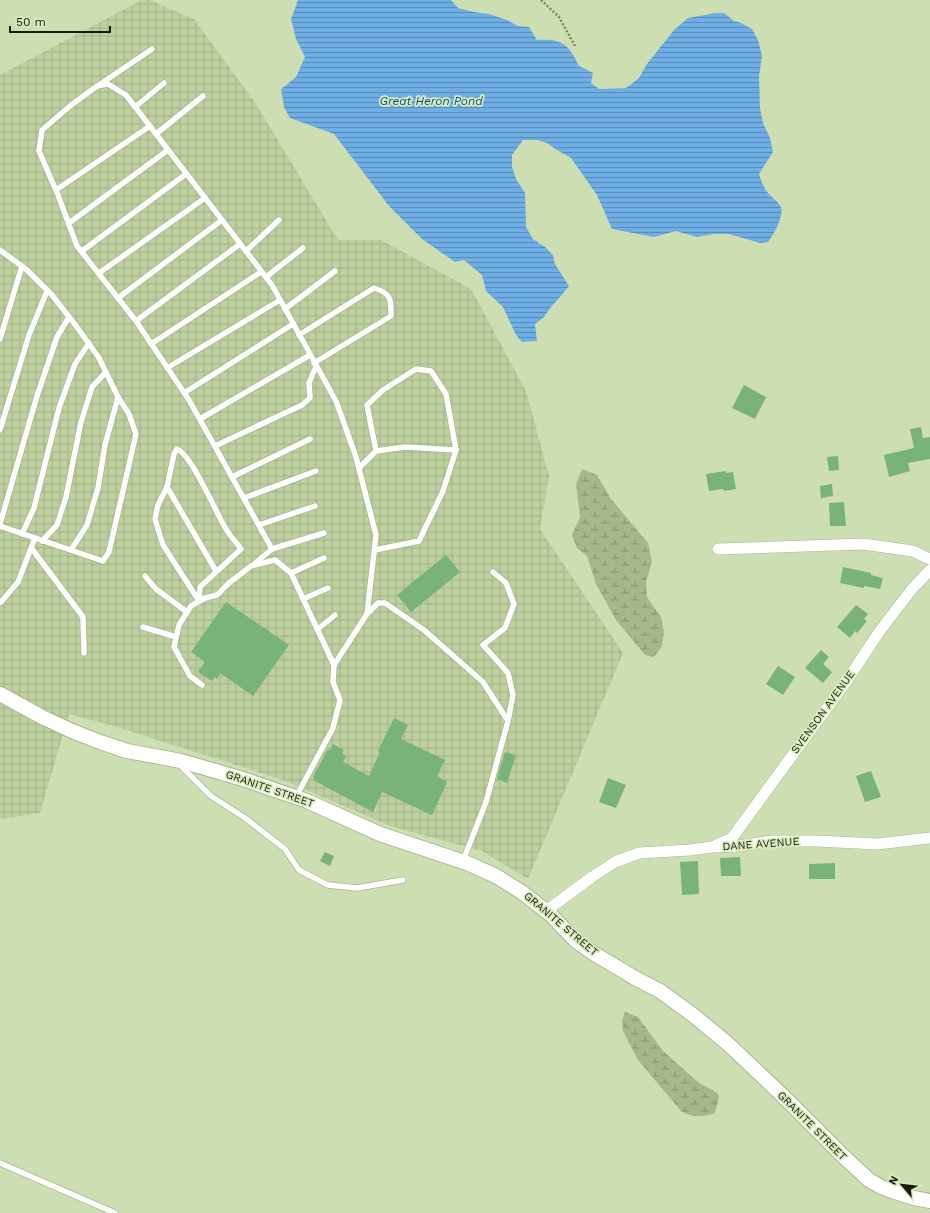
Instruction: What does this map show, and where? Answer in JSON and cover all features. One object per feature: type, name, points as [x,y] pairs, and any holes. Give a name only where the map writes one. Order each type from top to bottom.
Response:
[{"type":"street","points":[[718,548],[863,544],[913,551],[930,559]]},
{"type":"street","name":"SVENSON AVENUE","points":[[712,847],[732,838],[848,679],[879,632],[912,589],[930,570]]},
{"type":"street","name":"GRANITE STREET","points":[[0,694],[66,728],[100,742],[127,751],[175,760],[243,779],[307,800],[380,834],[463,862],[496,876],[523,893],[546,911],[575,940],[593,953],[660,991],[693,1015],[716,1034],[782,1095],[869,1180],[880,1187],[914,1198],[930,1201]]},
{"type":"street","name":"DANE AVENUE","points":[[546,911],[592,877],[618,861],[639,853],[740,846],[771,841],[816,841],[877,844],[930,838]]},
{"type":"lane","points":[[152,49],[97,86],[70,106],[42,130],[39,152],[56,190],[77,246],[136,321],[168,368],[200,419],[272,549]]},
{"type":"lane","points":[[135,107],[164,83]]},
{"type":"lane","points":[[97,86],[108,84],[126,95],[266,277],[272,285],[336,401],[359,468],[376,535],[367,614]]},
{"type":"lane","points":[[156,134],[203,96]]},
{"type":"lane","points":[[56,190],[150,126]]},
{"type":"lane","points":[[69,223],[168,150]]},
{"type":"lane","points":[[82,251],[186,174]]},
{"type":"lane","points":[[99,273],[205,198]]},
{"type":"lane","points":[[118,298],[222,220]]},
{"type":"lane","points":[[246,251],[279,220]]},
{"type":"lane","points":[[136,321],[240,244]]},
{"type":"lane","points":[[266,277],[303,248]]},
{"type":"lane","points":[[0,250],[22,266],[47,291],[69,317],[99,358],[118,397],[129,414],[136,434],[109,552],[102,561],[0,525],[40,388],[57,337],[69,317]]},
{"type":"lane","points":[[0,339],[22,266]]},
{"type":"lane","points":[[285,309],[335,271]]},
{"type":"lane","points":[[151,344],[262,272]]},
{"type":"lane","points":[[215,446],[302,405],[310,398],[309,384],[315,365],[391,316],[391,301],[384,291],[374,288],[299,335]]},
{"type":"lane","points":[[0,430],[28,335],[47,291]]},
{"type":"lane","points":[[168,368],[280,300]]},
{"type":"lane","points":[[184,393],[293,324]]},
{"type":"lane","points":[[22,534],[34,508],[59,408],[75,364],[88,343]]},
{"type":"lane","points":[[200,419],[310,355]]},
{"type":"lane","points":[[375,550],[419,540],[443,491],[456,450],[446,394],[431,371],[416,369],[383,390],[367,405],[376,451]]},
{"type":"lane","points":[[42,540],[57,525],[66,498],[81,422],[92,387],[106,372]]},
{"type":"lane","points":[[71,550],[86,525],[98,488],[105,445],[118,397]]},
{"type":"lane","points":[[232,476],[310,439]]},
{"type":"lane","points":[[359,468],[376,451],[405,447],[456,450]]},
{"type":"lane","points":[[177,448],[182,450],[192,465],[226,529],[241,549],[200,587],[199,602],[163,545],[155,519],[158,505],[167,487],[174,454],[177,448]]},
{"type":"lane","points":[[244,498],[316,471]]},
{"type":"lane","points":[[167,487],[216,571]]},
{"type":"lane","points":[[259,524],[315,506]]},
{"type":"lane","points":[[202,685],[190,676],[174,647],[179,625],[191,606],[205,598],[217,595],[229,583],[272,549],[324,533]]},
{"type":"lane","points":[[0,602],[18,582],[35,538]]},
{"type":"lane","points":[[32,549],[83,617],[84,653]]},
{"type":"lane","points":[[291,573],[324,558]]},
{"type":"lane","points":[[251,566],[275,560],[291,573],[334,665],[333,682],[340,700],[333,728],[296,797]]},
{"type":"lane","points":[[463,862],[486,802],[508,721],[513,695],[508,673],[483,645],[505,628],[514,604],[506,583],[493,572]]},
{"type":"lane","points":[[145,576],[156,589],[187,612]]},
{"type":"lane","points":[[303,599],[328,588]]},
{"type":"lane","points":[[334,665],[367,614],[378,603],[385,603],[424,630],[483,682],[508,721]]},
{"type":"lane","points":[[318,630],[335,615]]},
{"type":"lane","points":[[142,627],[176,637]]},
{"type":"lane","points":[[175,760],[211,796],[246,818],[285,849],[299,870],[328,885],[357,888],[403,880]]},
{"type":"lane","points":[[0,1162],[114,1213]]},
{"type":"path","points":[[541,0],[558,17],[575,46]]},
{"type":"shaded area","points":[[142,0],[149,0],[194,19],[256,104],[338,240],[381,240],[471,289],[526,391],[549,476],[540,529],[623,653],[528,879],[482,851],[390,826],[283,780],[114,726],[69,714],[40,813],[0,819],[0,75]]},
{"type":"green space","points":[[582,469],[597,475],[611,499],[648,543],[652,562],[646,582],[647,597],[661,617],[664,632],[662,646],[657,654],[652,657],[645,655],[616,620],[596,584],[587,556],[577,548],[572,535],[580,517],[576,484]]},
{"type":"green space","points":[[625,1012],[638,1017],[663,1051],[699,1083],[718,1094],[719,1097],[715,1113],[698,1116],[689,1115],[681,1111],[638,1060],[623,1031],[622,1021]]},
{"type":"water","name":"Great Heron Pond","points":[[298,0],[451,0],[458,8],[489,14],[507,20],[518,26],[529,27],[537,40],[552,40],[563,44],[572,52],[579,66],[593,73],[591,83],[599,89],[626,88],[639,78],[647,64],[674,30],[688,18],[715,13],[724,13],[734,21],[752,29],[758,40],[762,56],[759,76],[760,108],[763,123],[770,138],[773,152],[759,174],[767,191],[781,207],[782,211],[778,225],[768,242],[760,243],[729,234],[713,234],[697,237],[676,231],[654,237],[612,229],[597,195],[571,158],[547,143],[538,140],[523,140],[512,155],[512,167],[516,179],[525,193],[526,227],[533,239],[545,247],[553,255],[555,264],[569,286],[544,317],[535,324],[537,341],[522,342],[516,335],[503,307],[486,291],[482,275],[464,260],[455,262],[422,239],[389,206],[334,134],[290,118],[284,107],[281,89],[296,77],[305,57],[296,39],[291,19]]},
{"type":"building","points":[[744,385],[766,397],[755,419],[732,408]]},
{"type":"building","points":[[921,427],[923,438],[930,437],[930,459],[908,463],[910,471],[889,477],[884,455],[914,448],[910,429]]},
{"type":"building","points":[[838,456],[839,470],[829,471],[827,457]]},
{"type":"building","points":[[726,471],[726,473],[733,472],[736,489],[709,491],[706,474]]},
{"type":"building","points":[[832,484],[833,496],[821,498],[820,486]]},
{"type":"building","points":[[844,502],[846,526],[830,526],[829,503]]},
{"type":"building","points":[[446,555],[460,572],[411,612],[397,595]]},
{"type":"building","points":[[843,567],[871,573],[871,575],[883,578],[880,589],[864,586],[864,588],[840,583]]},
{"type":"building","points":[[226,602],[289,645],[253,696],[220,673],[217,679],[215,677],[212,681],[198,672],[205,662],[191,652]]},
{"type":"building","points":[[856,605],[868,614],[864,619],[867,621],[857,633],[855,631],[850,638],[837,627]]},
{"type":"building","points":[[821,650],[829,657],[823,664],[832,672],[823,683],[805,668]]},
{"type":"building","points":[[778,666],[795,677],[783,695],[766,684]]},
{"type":"building","points":[[394,718],[408,725],[401,739],[445,760],[437,776],[447,782],[432,815],[382,792],[373,812],[315,781],[313,777],[328,749],[330,750],[333,744],[344,750],[342,753],[346,756],[343,762],[369,776],[380,752],[378,751]]},
{"type":"building","points":[[505,752],[516,755],[507,783],[497,779]]},
{"type":"building","points":[[871,771],[881,797],[865,802],[856,776]]},
{"type":"building","points":[[608,778],[626,785],[616,808],[599,802]]},
{"type":"building","points":[[325,852],[334,856],[330,866],[320,861]]},
{"type":"building","points":[[740,857],[741,876],[721,876],[720,858]]},
{"type":"building","points":[[698,861],[699,894],[682,895],[680,862]]},
{"type":"building","points":[[835,863],[835,879],[809,879],[809,864]]}]
